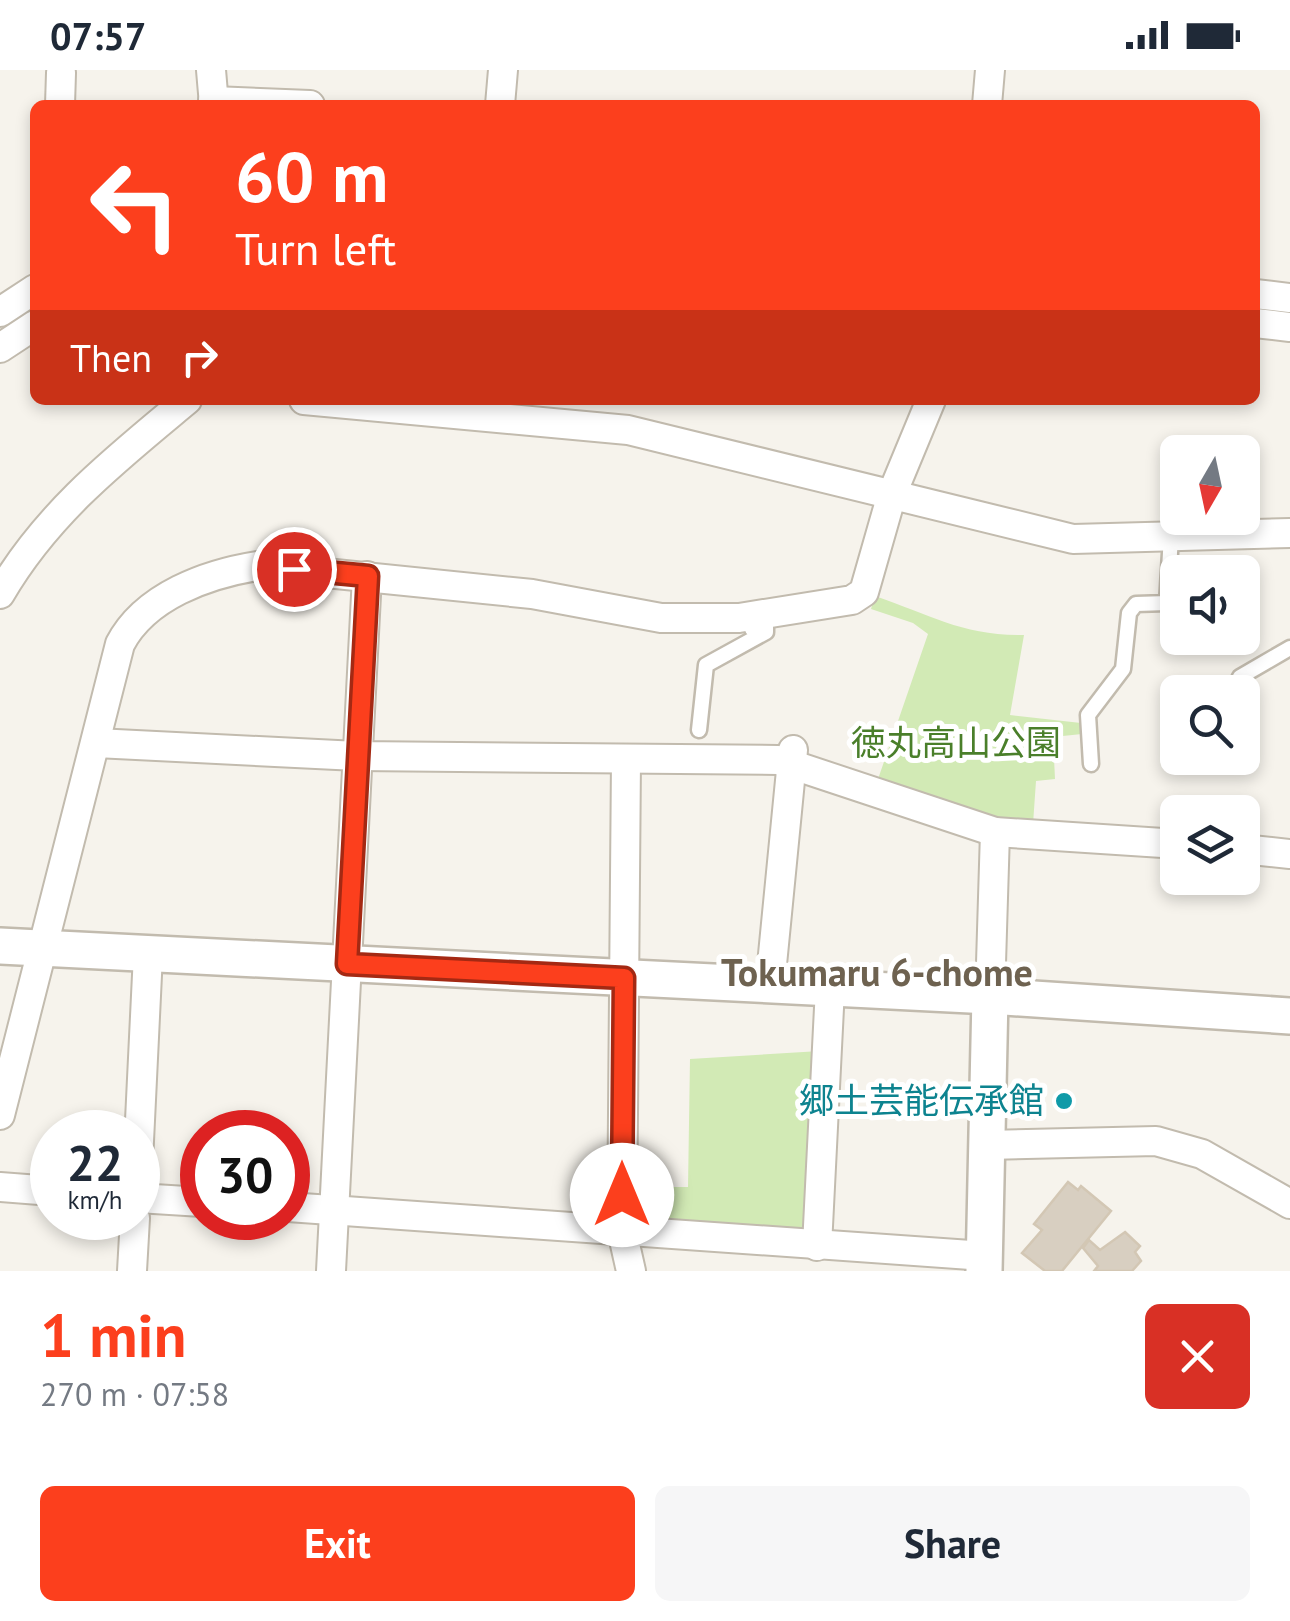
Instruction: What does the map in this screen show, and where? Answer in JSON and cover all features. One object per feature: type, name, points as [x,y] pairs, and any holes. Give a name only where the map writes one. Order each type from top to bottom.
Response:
[{"type":"street","points":[[211,70],[213,100]]},
{"type":"street","points":[[500,100],[503,70]]},
{"type":"street","points":[[988,100],[990,70]]},
{"type":"street","points":[[60,100],[62,73]]},
{"type":"street","points":[[0,312],[30,292]]},
{"type":"street","points":[[1260,295],[1290,298]]},
{"type":"street","points":[[1260,324],[1290,327]]},
{"type":"street","points":[[0,348],[30,328]]},
{"type":"street","points":[[0,594],[39,534],[85,484],[181,405]]},
{"type":"street","points":[[358,405],[628,430],[1073,539],[1290,533]]},
{"type":"street","points":[[0,1115],[120,644],[141,614],[224,571],[257,566],[532,594],[660,618],[775,618],[852,600],[864,592],[892,494],[930,405]]},
{"type":"street","points":[[331,1271],[368,576]]},
{"type":"street","points":[[96,743],[358,756],[792,757],[995,832],[1160,843]]},
{"type":"street","points":[[770,985],[792,757]]},
{"type":"street","points":[[626,759],[622,1231],[630,1271]]},
{"type":"street","points":[[310,1208],[817,1246],[984,1264],[995,832]]},
{"type":"street","points":[[1260,852],[1290,854]]},
{"type":"street","points":[[0,946],[990,996],[1290,1016]]},
{"type":"street","points":[[140,1110],[148,954]]},
{"type":"street","points":[[817,1246],[830,988]]},
{"type":"street","points":[[987,1145],[1156,1141],[1216,1160],[1290,1204]]},
{"type":"street","points":[[0,1186],[30,1189]]},
{"type":"street","points":[[132,1271],[134,1240]]},
{"type":"lane","points":[[1091,764],[1088,715],[1123,669],[1129,613],[1136,604],[1168,603],[1172,536]]},
{"type":"lane","points":[[699,730],[706,664],[766,632],[766,626],[747,631],[744,617]]},
{"type":"lane","points":[[1243,675],[1290,648]]},
{"type":"green space","name":"徳丸高山公園","points":[[875,596],[965,628],[1024,635],[1010,715],[1081,723],[1082,734],[1053,737],[1055,779],[1036,781],[1033,824],[989,820],[877,782],[928,634],[913,623],[871,609]]},
{"type":"green space","points":[[820,1051],[811,1223],[800,1234],[642,1223],[631,1212],[632,1187],[688,1187],[690,1059]]},
{"type":"building","points":[[1068,1182],[1078,1190],[1081,1186],[1111,1211],[1062,1271],[1045,1271],[1022,1253],[1042,1230],[1034,1224]]},
{"type":"building","points":[[1125,1232],[1140,1246],[1135,1252],[1141,1261],[1132,1271],[1094,1271],[1098,1266],[1083,1248],[1089,1240],[1100,1250]]},
{"type":"place","name":"郷土芸能伝承館","points":[[1064,1101]]},
{"type":"district","name":"Tokumaru 6-chome","points":[[877,973]]},
{"type":"route","points":[[294,569],[368,576],[347,964],[624,978],[622,1195]]}]
